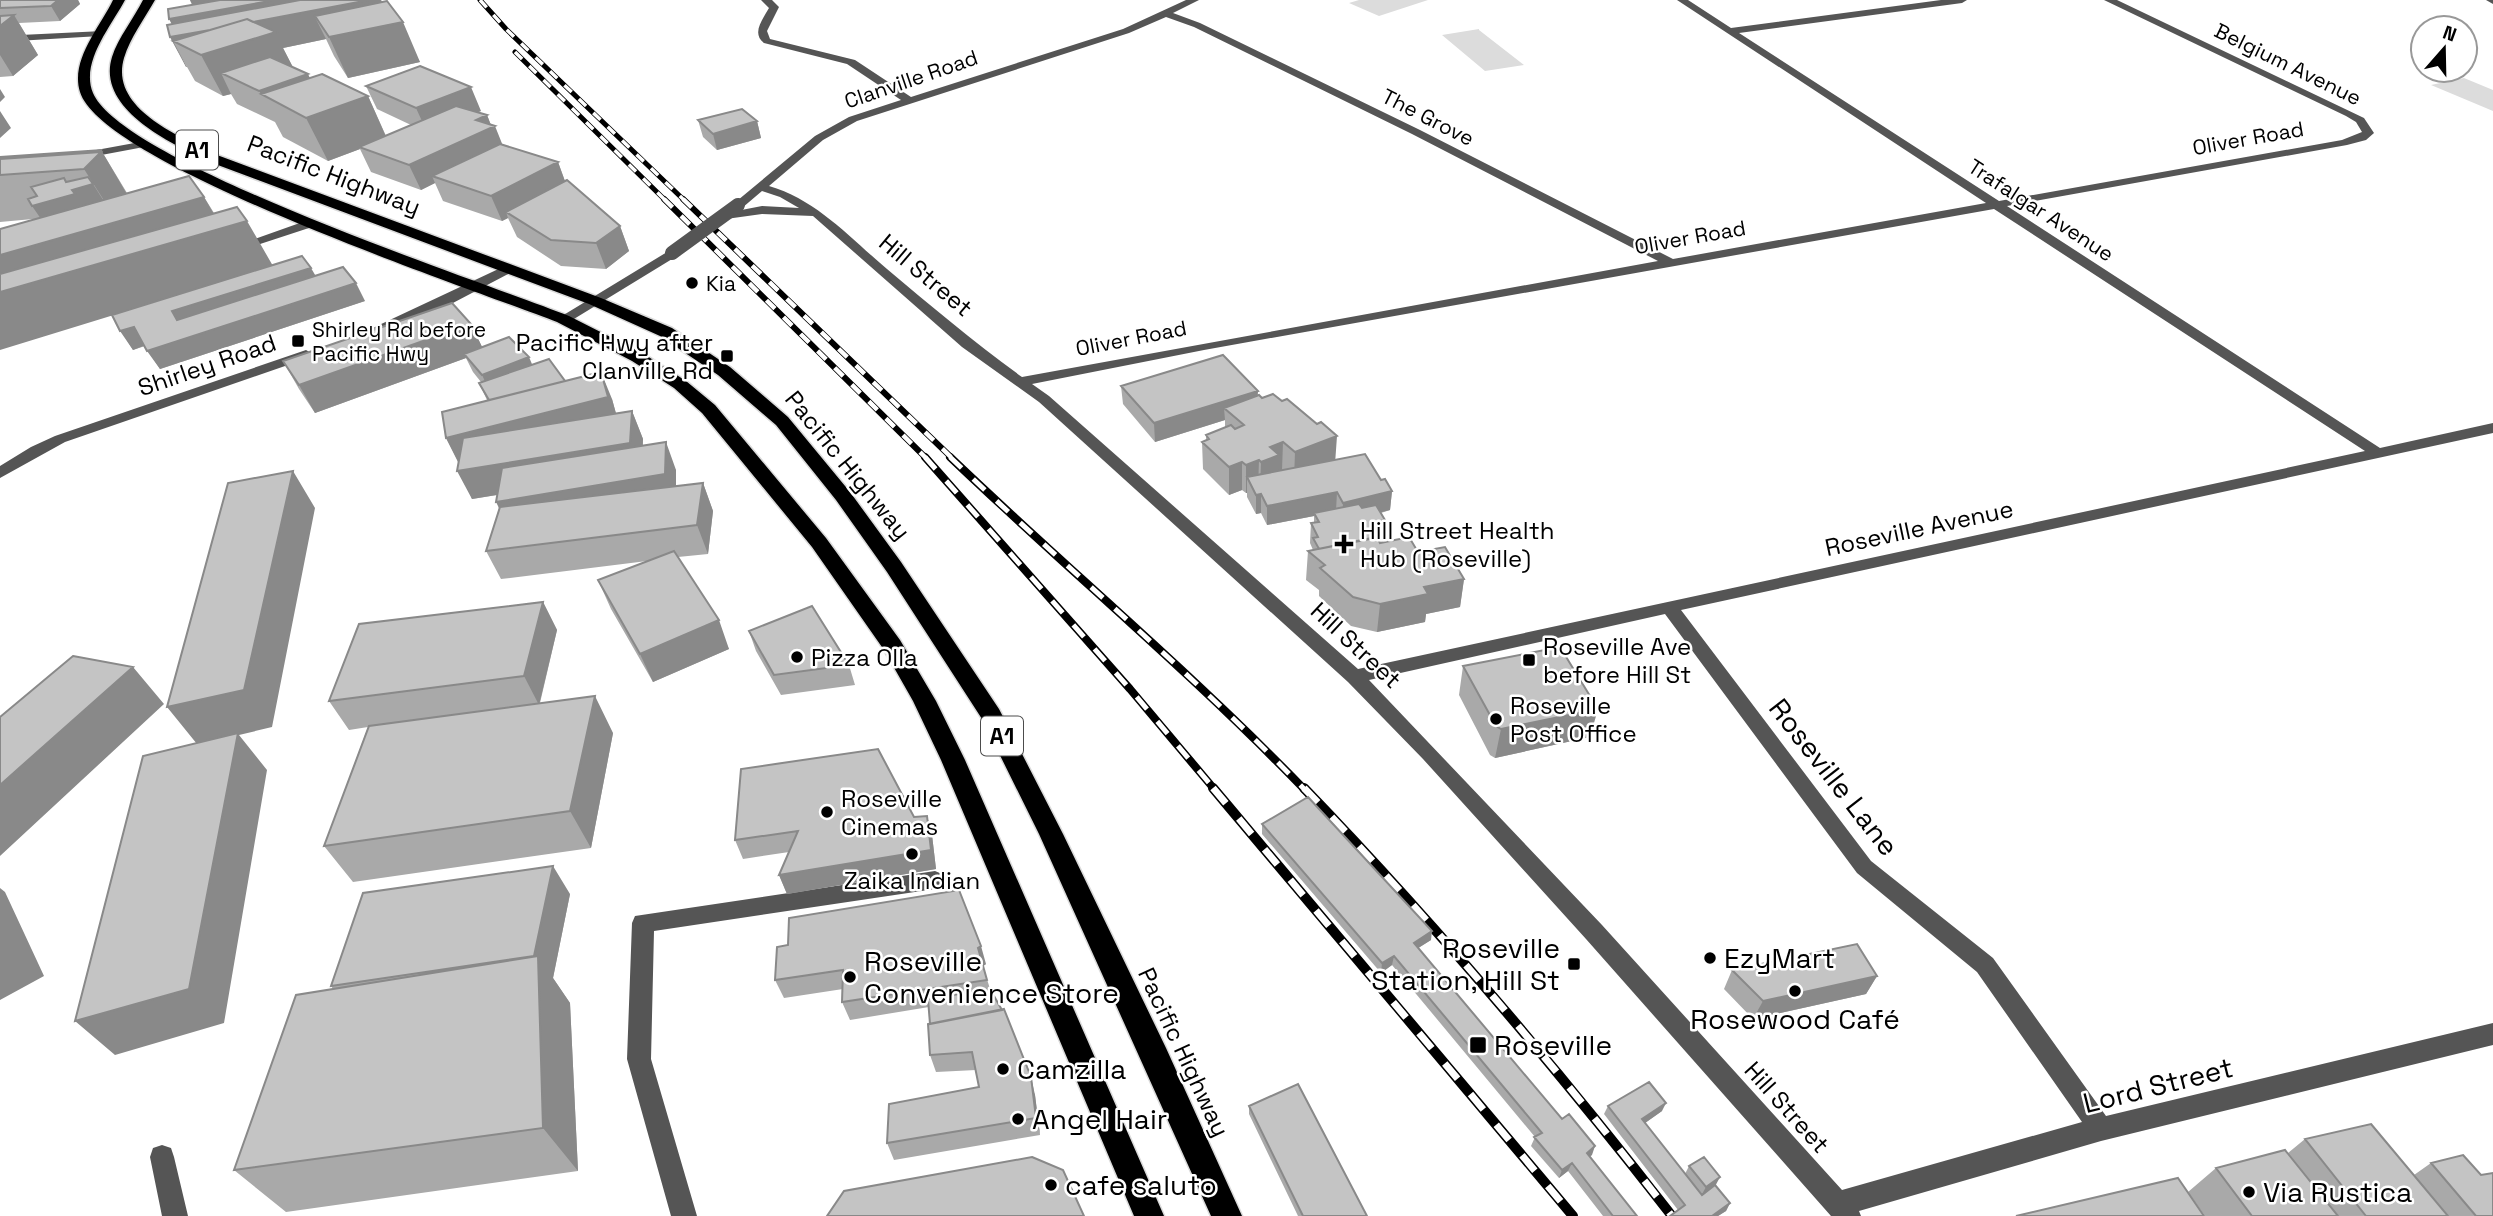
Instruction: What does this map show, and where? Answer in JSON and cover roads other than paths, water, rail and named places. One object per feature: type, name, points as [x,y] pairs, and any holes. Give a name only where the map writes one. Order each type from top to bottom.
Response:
[{"type":"highway","name":"Pacific Highway","points":[[119,0],[100,33],[83,81],[89,100],[106,121],[141,145],[311,223],[564,319],[628,351],[677,383],[720,422],[798,516],[893,646],[940,730],[1149,1216]]},
{"type":"highway","name":"Pacific Highway","points":[[149,0],[118,57],[116,75],[120,93],[138,113],[170,137],[212,158],[595,301],[666,332],[724,371],[782,421],[843,496],[902,578],[991,716],[1098,933],[1227,1216]]},
{"type":"street","points":[[766,0],[774,8],[762,31],[763,38],[767,41],[851,62],[908,100]]},
{"type":"street","name":"Clanville Road","points":[[564,319],[672,253],[715,221],[742,209],[761,187],[799,154],[836,128],[908,100],[1126,31],[1194,0]]},
{"type":"street","name":"Trafalgar Avenue","points":[[1682,0],[2378,453]]},
{"type":"street","points":[[1729,31],[1962,0]]},
{"type":"street","name":"Belgium Avenue","points":[[2109,0],[2350,114],[2360,120],[2368,133]]},
{"type":"street","name":"The Grove","points":[[1165,13],[1197,25],[1416,132],[1670,262]]},
{"type":"street","points":[[0,39],[100,33]]},
{"type":"street","name":"Oliver Road","points":[[1017,382],[1670,262],[2343,143],[2362,138],[2368,133]]},
{"type":"street","points":[[63,157],[141,145]]},
{"type":"street","name":"Hill Street","points":[[761,187],[784,194],[817,213],[967,344],[1044,399],[1355,677],[1549,882],[1843,1210]]},
{"type":"street","points":[[742,209],[817,213]]},
{"type":"street","points":[[222,251],[311,223]]},
{"type":"street","points":[[357,337],[419,313],[507,268]]},
{"type":"street","name":"Shirley Road","points":[[0,472],[60,439],[324,348]]},
{"type":"street","name":"Roseville Avenue","points":[[1355,677],[1459,652],[2493,428]]},
{"type":"street","name":"Roseville Lane","points":[[1669,607],[1864,867],[1985,964],[2101,1129]]},
{"type":"street","points":[[684,1216],[639,1059],[643,923],[935,880]]},
{"type":"street","name":"Lord Street","points":[[1843,1210],[2101,1129],[2493,1034]]},
{"type":"street","points":[[162,1157],[175,1216]]},
{"type":"railway","points":[[480,0],[506,29],[685,201]]},
{"type":"railway","points":[[515,52],[666,201]]},
{"type":"railway","points":[[664,199],[925,457]]},
{"type":"railway","points":[[683,199],[952,458]]},
{"type":"railway","points":[[925,457],[1130,689],[1215,790]]},
{"type":"railway","points":[[950,457],[1218,704],[1305,790]]},
{"type":"railway","points":[[1213,788],[1573,1216]]},
{"type":"railway","points":[[1304,788],[1494,997],[1672,1216]]},
{"type":"place","name":"Kia","points":[[692,283]]},
{"type":"place","name":"Shirley Rd before Pacific Hwy","points":[[298,341]]},
{"type":"place","name":"Pacific Hwy after Clanville Rd","points":[[727,356]]},
{"type":"place","name":"Hill Street Health Hub (Roseville)","points":[[1344,544]]},
{"type":"place","name":"Pizza Olla","points":[[797,657]]},
{"type":"place","name":"Roseville Ave before Hill St","points":[[1529,660]]},
{"type":"place","name":"Roseville Post Office","points":[[1496,719]]},
{"type":"place","name":"Roseville Cinemas","points":[[827,812]]},
{"type":"place","name":"Zaika Indian","points":[[912,854]]},
{"type":"place","name":"EzyMart","points":[[1710,958]]},
{"type":"place","name":"Roseville Station, Hill St","points":[[1574,964]]},
{"type":"place","name":"Roseville Convenience Store","points":[[850,977]]},
{"type":"place","name":"Rosewood Café","points":[[1795,991]]},
{"type":"place","name":"Roseville","points":[[1478,1045]]},
{"type":"place","name":"Camzilla","points":[[1003,1069]]},
{"type":"place","name":"Angel Hair","points":[[1018,1119]]},
{"type":"place","name":"cafe saluto","points":[[1051,1185]]},
{"type":"place","name":"Via Rustica","points":[[2249,1192]]}]
